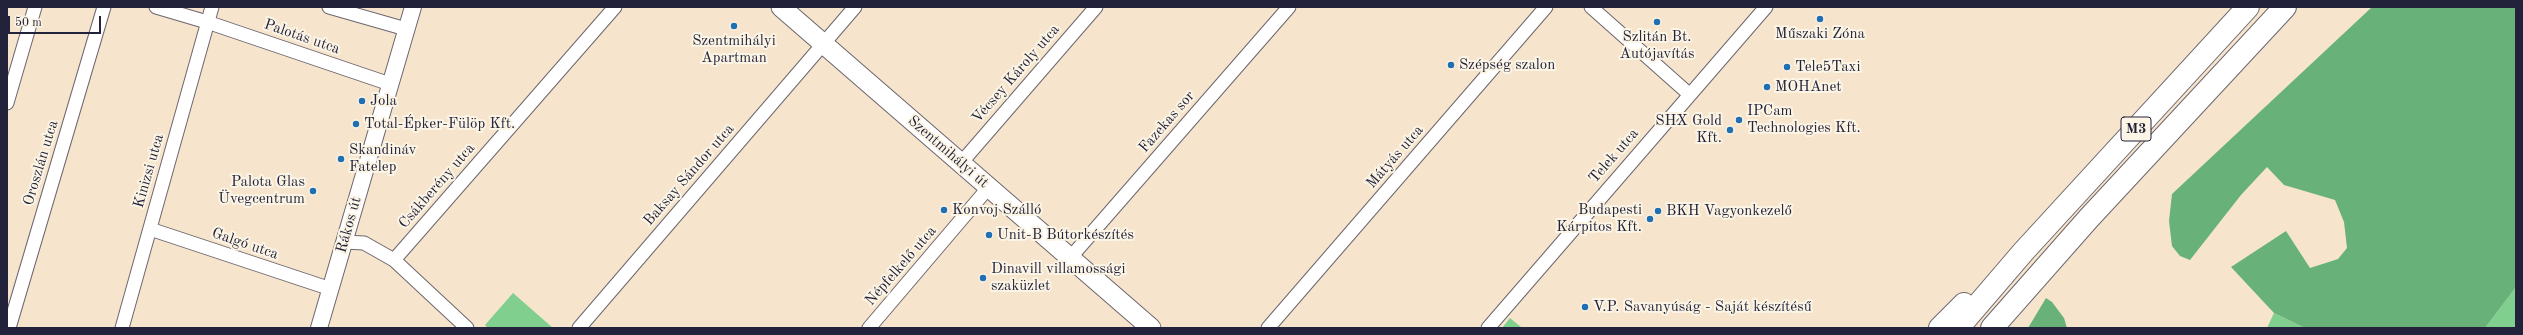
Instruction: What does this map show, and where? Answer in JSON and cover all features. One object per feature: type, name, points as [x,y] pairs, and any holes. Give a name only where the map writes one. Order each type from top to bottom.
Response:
[{"type":"highway","name":"M3","points":[[1958,328],[2024,251],[2248,7]]},
{"type":"highway","name":"M3","points":[[1992,328],[2089,218],[2285,7]]},
{"type":"highway","points":[[2012,328],[2082,240],[2089,218]]},
{"type":"highway","points":[[1940,328],[1989,274],[2007,259],[2024,251]]},
{"type":"main road","name":"Szentmihályi út","points":[[781,7],[1070,258],[1141,325]]},
{"type":"street","points":[[7,103],[35,7]]},
{"type":"street","name":"Oroszlán utca","points":[[9,328],[104,7]]},
{"type":"street","name":"Palotás utca","points":[[156,7],[207,22],[390,84]]},
{"type":"street","name":"Kinizsi utca","points":[[122,328],[212,7]]},
{"type":"street","points":[[329,7],[406,30]]},
{"type":"street","name":"Rákos út","points":[[319,328],[413,7]]},
{"type":"street","name":"Csákberény utca","points":[[394,260],[615,7]]},
{"type":"street","name":"Baksay Sándor utca","points":[[579,328],[855,7]]},
{"type":"street","name":"Vécsey Károly utca","points":[[961,163],[1096,7]]},
{"type":"street","name":"Fazekas sor","points":[[1070,258],[1289,7]]},
{"type":"street","name":"Mátyás utca","points":[[1268,328],[1546,7]]},
{"type":"street","points":[[1591,7],[1689,94]]},
{"type":"street","name":"Telek utca","points":[[1488,328],[1689,94],[1766,7]]},
{"type":"street","name":"Népfelkelő utca","points":[[869,328],[989,187]]},
{"type":"street","name":"Galgó utca","points":[[150,229],[331,289]]},
{"type":"street","points":[[344,242],[364,243],[394,260],[467,328]]},
{"type":"green space","points":[[2372,7],[2516,7],[2516,287],[2485,328],[2305,328],[2274,313],[2231,267],[2286,231],[2310,268],[2338,259],[2347,248],[2344,222],[2335,200],[2284,185],[2267,167],[2241,195],[2190,260],[2180,256],[2172,246],[2169,221],[2172,194]]},
{"type":"green space","points":[[2516,287],[2516,328],[2485,328]]},
{"type":"green space","points":[[513,293],[553,328],[488,328],[485,325]]},
{"type":"green space","points":[[2046,298],[2052,302],[2064,318],[2067,328],[2028,328]]},
{"type":"green space","points":[[2274,313],[2305,328],[2267,328]]},
{"type":"green space","points":[[1510,318],[1521,327],[1502,328]]},
{"type":"place","name":"Műszaki Zóna","points":[[1820,19]]},
{"type":"place","name":"Szlitán Bt. Autójavítás","points":[[1657,22]]},
{"type":"place","name":"Szentmihályi Apartman","points":[[734,26]]},
{"type":"place","name":"Szépség szalon","points":[[1451,65]]},
{"type":"place","name":"Tele5Taxi","points":[[1787,67]]},
{"type":"place","name":"MOHAnet","points":[[1767,87]]},
{"type":"place","name":"Jola","points":[[362,101]]},
{"type":"place","name":"IPCam Technologies Kft.","points":[[1739,120]]},
{"type":"place","name":"Total-Épker-Fülöp Kft.","points":[[356,124]]},
{"type":"place","name":"SHX Gold Kft.","points":[[1730,130]]},
{"type":"place","name":"Skandináv Fatelep","points":[[341,159]]},
{"type":"place","name":"Palota Glas Üvegcentrum","points":[[313,191]]},
{"type":"place","name":"Konvoj Szálló","points":[[944,210]]},
{"type":"place","name":"BKH Vagyonkezelő","points":[[1658,211]]},
{"type":"place","name":"Budapesti Kárpitos Kft.","points":[[1650,219]]},
{"type":"place","name":"Unit-B Bútorkészítés","points":[[989,235]]},
{"type":"place","name":"Dinavill villamossági szaküzlet","points":[[983,278]]},
{"type":"place","name":"V.P. Savanyúság - Saját készítésű","points":[[1585,307]]}]
